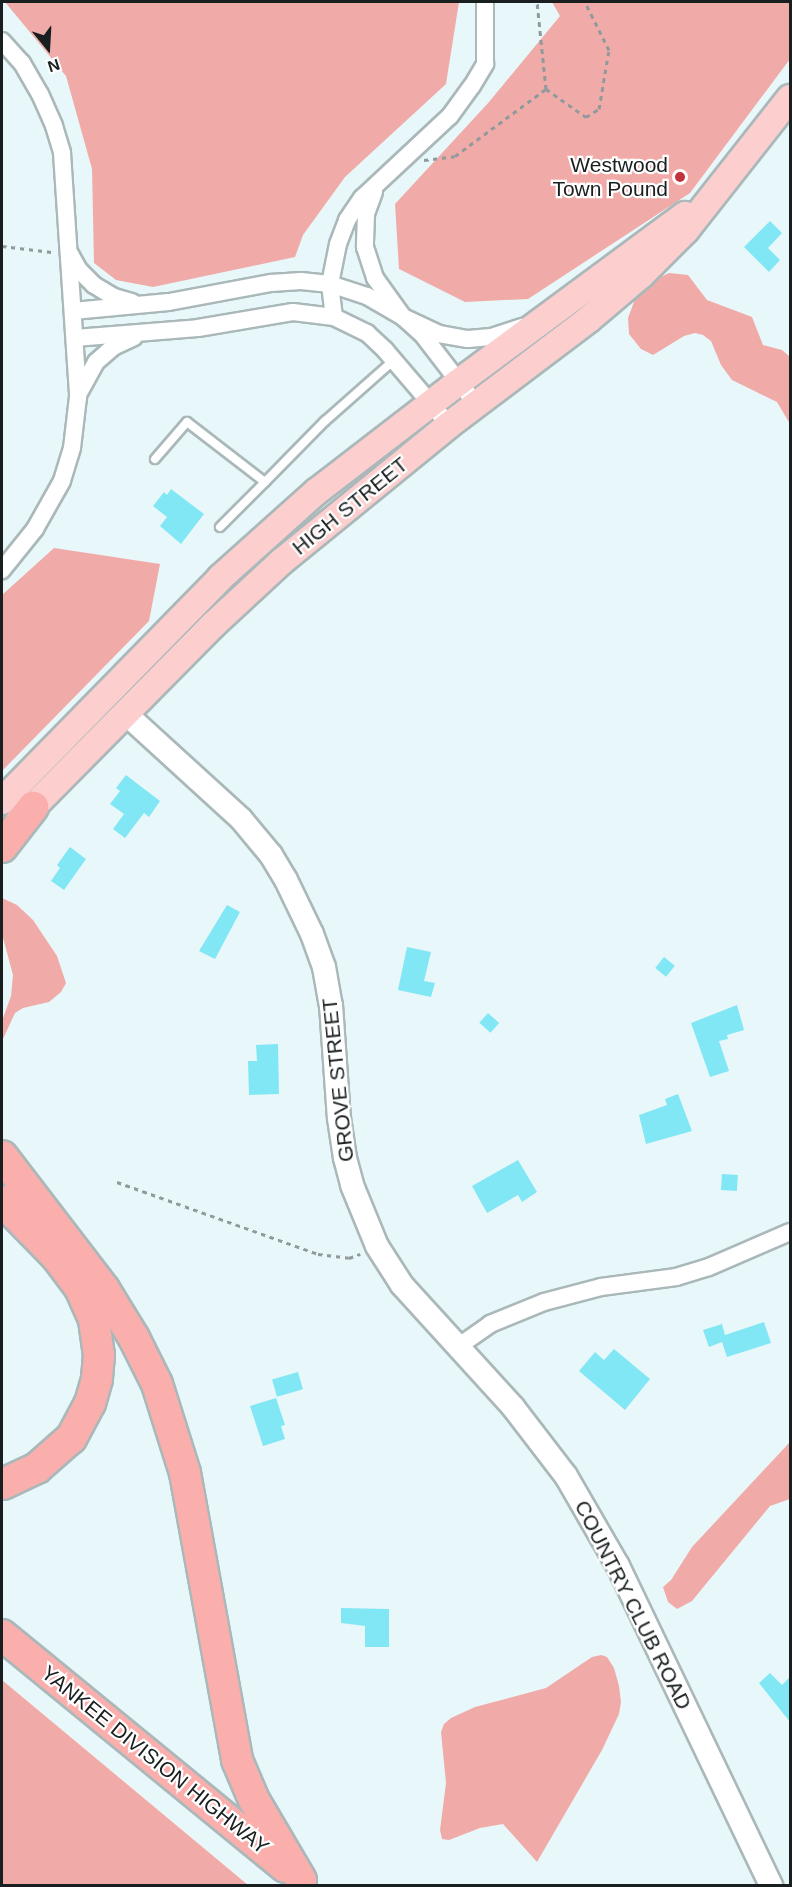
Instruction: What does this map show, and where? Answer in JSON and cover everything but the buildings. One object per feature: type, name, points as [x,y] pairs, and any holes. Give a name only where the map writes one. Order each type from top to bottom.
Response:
[{"type":"highway","points":[[2,847],[33,807]]},
{"type":"highway","points":[[2,1156],[104,1289],[134,1338],[157,1384],[185,1473],[237,1760],[254,1800],[305,1883]]},
{"type":"highway","points":[[2,1201],[56,1256],[80,1288],[94,1320],[99,1355],[93,1393],[87,1412],[71,1438],[37,1468],[2,1484]]},
{"type":"highway","name":"YANKEE DIVISION HIGHWAY","points":[[2,1635],[305,1883]]},
{"type":"main road","name":"HIGH STREET","points":[[2,838],[220,618],[281,562],[449,425],[624,290],[673,244],[790,98]]},
{"type":"main road","name":"HIGH STREET","points":[[2,801],[242,557],[344,470],[713,194]]},
{"type":"street","points":[[334,317],[330,284],[338,244],[347,220],[362,198],[385,173],[450,116],[472,87],[485,64],[485,2]]},
{"type":"street","points":[[2,41],[22,63],[54,126],[63,167],[78,397],[74,437],[62,481],[35,529],[2,570]]},
{"type":"street","points":[[385,173],[366,214],[365,247],[375,278],[403,317],[422,334],[476,404]]},
{"type":"street","points":[[69,253],[86,278],[103,291],[124,301],[148,304]]},
{"type":"street","points":[[73,310],[148,304],[271,283],[301,281],[330,284],[367,296],[403,317],[440,334],[480,339],[514,331],[555,311]]},
{"type":"street","points":[[75,338],[220,325],[293,312],[334,317],[367,333],[395,359],[449,425]]},
{"type":"street","points":[[78,397],[85,377],[104,354],[123,342],[148,333]]},
{"type":"street","name":"GROVE STREET","points":[[126,714],[254,833],[286,880],[312,934],[327,979],[339,1118],[352,1185],[377,1246],[402,1285],[459,1346]]},
{"type":"street","points":[[459,1346],[490,1324],[544,1302],[601,1287],[676,1277],[709,1267],[790,1232]]},
{"type":"street","name":"COUNTRY CLUB ROAD","points":[[459,1346],[551,1456],[595,1524],[628,1586],[771,1886]]},
{"type":"lane","points":[[220,527],[325,421],[395,359]]},
{"type":"lane","points":[[156,459],[187,422],[265,482]]},
{"type":"path","points":[[537,2],[546,89],[586,117],[599,109],[609,50],[585,2]]},
{"type":"path","points":[[408,153],[427,161],[455,156],[546,89]]},
{"type":"path","points":[[2,246],[40,252],[69,253]]},
{"type":"path","points":[[117,1182],[318,1254],[349,1258],[377,1246]]},
{"type":"shaded area","points":[[5,2],[459,2],[446,84],[345,177],[303,235],[295,257],[153,287],[116,280],[94,263],[92,169],[66,76]]},
{"type":"shaded area","points":[[552,2],[790,2],[790,59],[690,193],[528,299],[465,302],[399,269],[395,204],[489,102],[560,16]]},
{"type":"shaded area","points":[[669,273],[688,275],[707,300],[752,317],[763,345],[782,350],[790,357],[790,424],[777,402],[732,380],[721,365],[711,341],[703,335],[695,333],[684,336],[653,355],[641,349],[629,334],[628,318],[635,299],[652,281]]},
{"type":"shaded area","points":[[54,548],[160,564],[149,621],[2,771],[2,595]]},
{"type":"shaded area","points":[[2,898],[17,905],[33,920],[57,956],[66,983],[61,992],[49,1002],[23,1008],[15,1013],[2,1041],[2,1021],[11,996],[13,975],[2,934]]},
{"type":"shaded area","points":[[790,1442],[790,1499],[770,1506],[692,1601],[677,1609],[668,1602],[663,1587],[671,1580],[692,1547]]},
{"type":"shaded area","points":[[601,1655],[607,1657],[614,1668],[621,1702],[619,1714],[602,1750],[537,1862],[503,1824],[480,1828],[449,1840],[442,1839],[440,1830],[446,1783],[441,1732],[444,1724],[451,1718],[475,1707],[546,1688],[592,1657]]},
{"type":"shaded area","points":[[2,1680],[248,1885],[2,1885]]},
{"type":"place","name":"Westwood Town Pound","points":[[680,177]]}]
